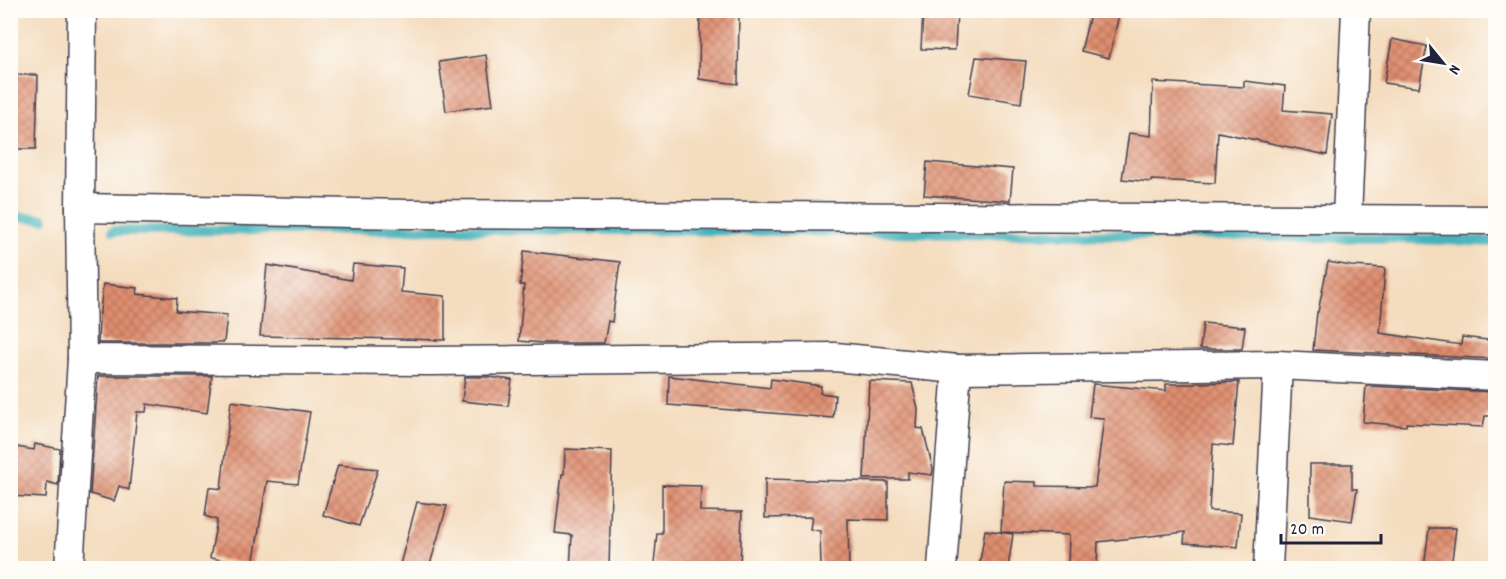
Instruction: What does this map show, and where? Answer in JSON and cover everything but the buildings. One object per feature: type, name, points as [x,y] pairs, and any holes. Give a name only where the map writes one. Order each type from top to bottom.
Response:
[{"type":"street","points":[[69,568],[82,359],[80,208],[82,10]]},
{"type":"street","points":[[1347,218],[1356,10]]},
{"type":"street","points":[[80,208],[406,214],[1496,220]]},
{"type":"street","points":[[82,359],[443,361],[835,357],[957,369],[1278,365],[1496,376]]},
{"type":"street","points":[[1268,568],[1278,365]]},
{"type":"street","points":[[942,568],[957,369]]},
{"type":"waterway","points":[[10,216],[44,219]]},
{"type":"waterway","points":[[113,231],[447,229],[809,231],[1384,238],[1496,242]]}]
